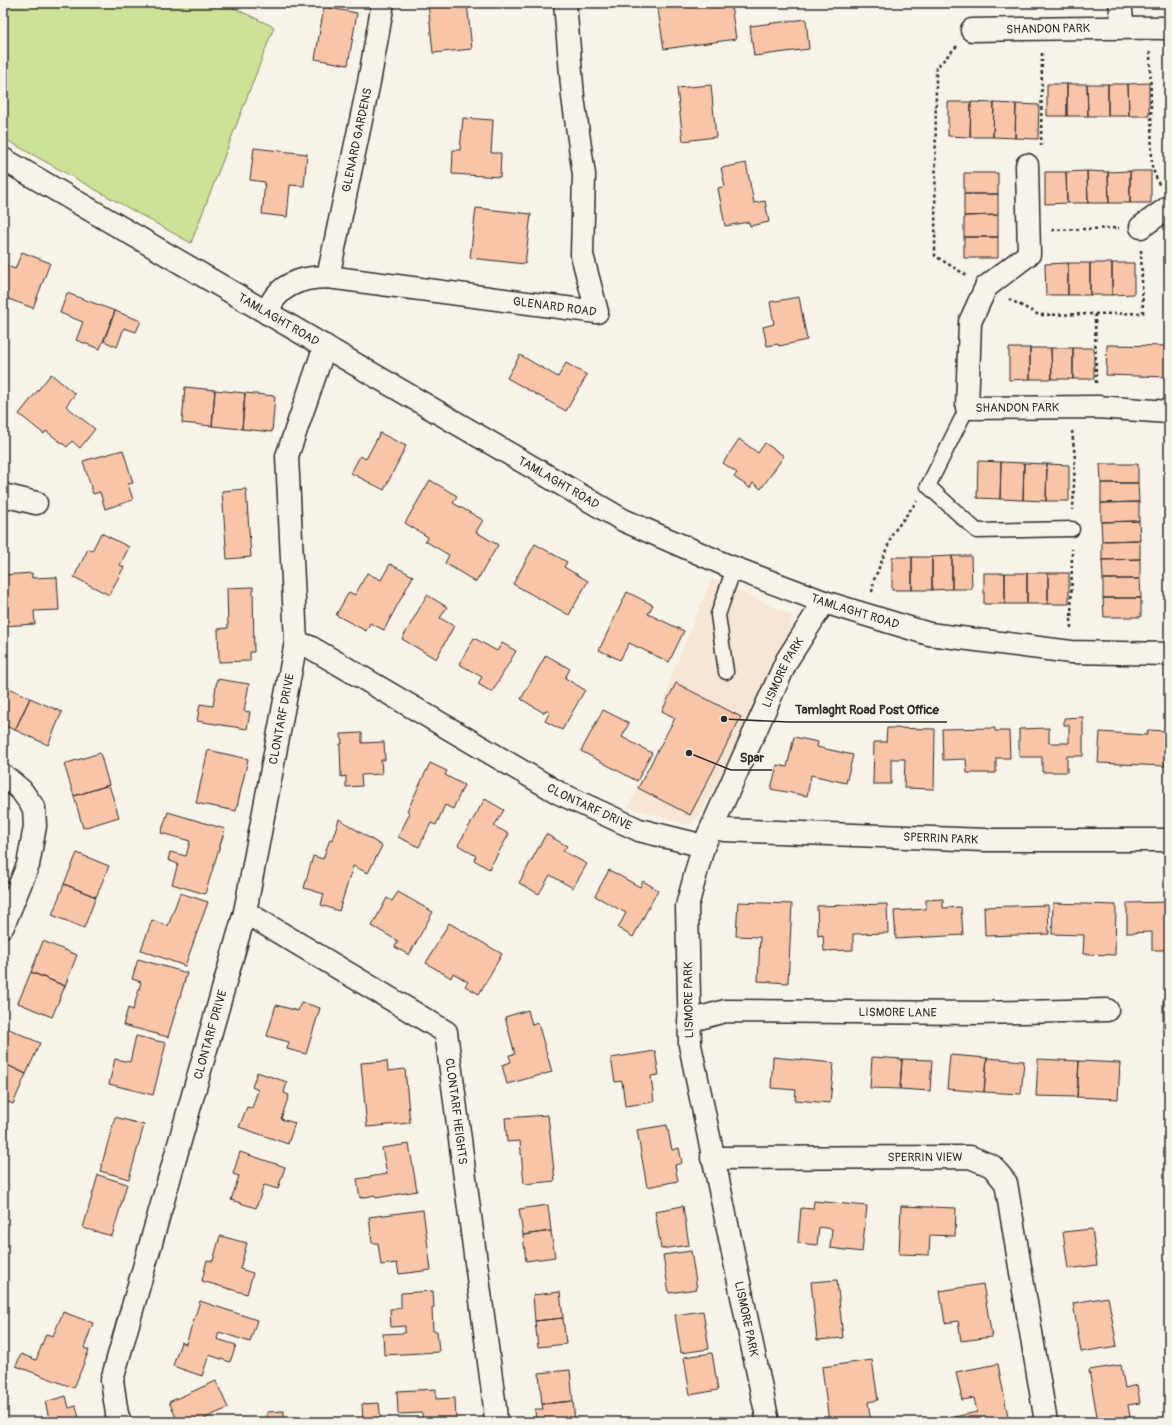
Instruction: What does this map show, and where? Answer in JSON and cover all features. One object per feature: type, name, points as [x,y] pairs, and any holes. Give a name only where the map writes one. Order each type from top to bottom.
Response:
[{"type":"street","name":"GLENARD GARDENS","points":[[328,277],[369,82],[383,3]]},
{"type":"street","name":"GLENARD ROAD","points":[[267,313],[270,303],[282,290],[296,281],[312,277],[328,277],[597,312],[582,255],[584,175],[573,98],[565,3]]},
{"type":"street","points":[[1120,3],[1123,27]]},
{"type":"street","name":"SHANDON PARK","points":[[972,30],[1042,30],[1123,27],[1159,28]]},
{"type":"street","name":"TAMLAGHT ROAD","points":[[3,159],[622,520],[734,568],[824,602],[929,634],[1071,652],[1169,654]]},
{"type":"street","points":[[986,287],[1029,254],[1027,165]]},
{"type":"street","points":[[1141,227],[1169,207]]},
{"type":"street","name":"SHANDON PARK","points":[[986,287],[970,322],[967,408],[1097,406],[1169,412]]},
{"type":"street","name":"CLONTARF DRIVE","points":[[120,1422],[117,1414],[112,1380],[245,912],[296,642],[287,456],[325,346]]},
{"type":"street","points":[[3,495],[36,503]]},
{"type":"street","name":"LISMORE PARK","points":[[768,1422],[712,1158],[690,1045],[687,906],[708,837],[787,660],[824,602]]},
{"type":"street","name":"CLONTARF DRIVE","points":[[296,642],[310,647],[559,793],[639,830],[692,843],[708,837]]},
{"type":"street","points":[[3,775],[22,790],[34,808],[35,826],[28,865],[3,926]]},
{"type":"street","name":"SPERRIN PARK","points":[[708,837],[724,830],[984,840],[1169,840]]},
{"type":"street","name":"CLONTARF HEIGHTS","points":[[245,912],[446,1032],[496,1408],[496,1422]]},
{"type":"street","name":"LISMORE LANE","points":[[689,1021],[725,1011],[979,1013],[1107,1010]]},
{"type":"street","name":"SPERRIN VIEW","points":[[712,1158],[970,1157],[992,1166],[1006,1183],[1046,1422]]},
{"type":"lane","points":[[967,408],[928,486],[977,530],[1072,529]]},
{"type":"lane","points":[[726,672],[718,615],[734,568]]},
{"type":"path","points":[[1159,28],[1152,167],[1169,207]]},
{"type":"path","points":[[972,30],[936,68],[935,256],[986,287],[1039,315],[1143,314],[1141,227],[1028,230]]},
{"type":"path","points":[[1027,165],[1041,151],[1042,30]]},
{"type":"path","points":[[1095,314],[1097,406]]},
{"type":"path","points":[[1071,652],[1072,529],[1075,458]]},
{"type":"path","points":[[869,616],[874,580],[892,533],[928,486]]},
{"type":"shaded area","points":[[712,578],[793,616],[787,639],[755,714],[698,817],[689,825],[628,807],[675,718],[662,711],[671,677]]},
{"type":"green space","points":[[3,3],[223,3],[274,27],[191,243],[3,138]]},
{"type":"building","points":[[428,3],[467,3],[472,49],[433,53]]},
{"type":"building","points":[[657,3],[714,3],[715,7],[731,5],[736,39],[664,49]]},
{"type":"building","points":[[324,7],[357,13],[348,65],[315,59]]},
{"type":"building","points":[[806,19],[809,49],[754,56],[750,26]]},
{"type":"building","points":[[1149,83],[1149,116],[1129,116],[1128,84]]},
{"type":"building","points":[[1047,84],[1067,84],[1067,116],[1047,116]]},
{"type":"building","points":[[1067,84],[1087,84],[1088,116],[1067,116]]},
{"type":"building","points":[[1087,84],[1108,84],[1108,116],[1088,116]]},
{"type":"building","points":[[1108,84],[1128,84],[1129,116],[1108,116]]},
{"type":"building","points":[[711,85],[716,137],[683,141],[677,88]]},
{"type":"building","points":[[948,102],[971,102],[970,137],[948,136]]},
{"type":"building","points":[[971,102],[994,103],[993,137],[970,137]]},
{"type":"building","points":[[994,103],[1016,104],[1015,138],[993,137]]},
{"type":"building","points":[[1016,104],[1039,105],[1038,139],[1015,138]]},
{"type":"building","points":[[463,118],[493,120],[491,153],[501,153],[500,177],[452,174],[453,150],[460,150]]},
{"type":"building","points":[[254,148],[307,154],[304,186],[290,185],[287,217],[262,214],[265,182],[250,180]]},
{"type":"building","points":[[746,163],[754,203],[765,201],[769,222],[750,226],[749,222],[725,226],[718,188],[725,186],[721,168]]},
{"type":"building","points":[[1087,171],[1108,172],[1109,203],[1088,203]]},
{"type":"building","points":[[1087,171],[1088,203],[1067,203],[1066,172]]},
{"type":"building","points":[[1130,171],[1151,171],[1151,203],[1130,203]]},
{"type":"building","points":[[1130,171],[1130,203],[1109,203],[1108,172]]},
{"type":"building","points":[[1045,172],[1066,172],[1067,203],[1045,204]]},
{"type":"building","points":[[964,173],[998,173],[998,194],[964,194]]},
{"type":"building","points":[[964,194],[998,194],[998,215],[964,216]]},
{"type":"building","points":[[476,208],[531,214],[525,264],[470,258]]},
{"type":"building","points":[[998,215],[998,237],[964,237],[964,216]]},
{"type":"building","points":[[964,237],[998,237],[998,258],[964,258]]},
{"type":"building","points":[[22,252],[50,263],[33,308],[3,297],[3,264],[15,269]]},
{"type":"building","points":[[1068,263],[1090,263],[1090,295],[1068,295]]},
{"type":"building","points":[[1068,263],[1068,295],[1046,295],[1045,264]]},
{"type":"building","points":[[1090,263],[1112,263],[1112,295],[1090,295]]},
{"type":"building","points":[[1112,263],[1134,263],[1134,294],[1112,295]]},
{"type":"building","points":[[67,293],[115,311],[100,349],[76,340],[83,322],[60,313]]},
{"type":"building","points":[[799,297],[807,340],[779,346],[778,344],[767,346],[763,327],[774,324],[770,302]]},
{"type":"building","points":[[115,311],[141,321],[136,332],[124,328],[117,347],[104,341]]},
{"type":"building","points":[[1107,345],[1169,346],[1169,377],[1106,375]]},
{"type":"building","points":[[1009,348],[1030,348],[1030,379],[1009,380]]},
{"type":"building","points":[[1030,348],[1051,348],[1052,379],[1030,379]]},
{"type":"building","points":[[1051,348],[1073,348],[1073,379],[1052,379]]},
{"type":"building","points":[[1073,348],[1094,348],[1094,379],[1073,379]]},
{"type":"building","points":[[520,355],[558,377],[566,363],[587,375],[566,411],[507,378]]},
{"type":"building","points":[[51,374],[75,394],[66,406],[95,429],[80,448],[72,441],[67,447],[46,431],[44,434],[19,414]]},
{"type":"building","points":[[185,387],[215,390],[212,426],[182,423]]},
{"type":"building","points":[[215,390],[245,393],[242,429],[212,426]]},
{"type":"building","points":[[245,393],[275,396],[272,432],[242,429]]},
{"type":"building","points":[[380,433],[406,446],[384,490],[351,473],[360,456],[366,459]]},
{"type":"building","points":[[739,439],[758,453],[765,443],[784,456],[761,489],[753,483],[750,488],[734,477],[737,473],[723,463]]},
{"type":"building","points":[[123,450],[133,483],[128,484],[133,500],[105,509],[100,492],[93,494],[83,461]]},
{"type":"building","points":[[978,461],[1001,462],[1000,499],[977,498]]},
{"type":"building","points":[[1001,462],[1024,463],[1023,500],[1000,499]]},
{"type":"building","points":[[1024,463],[1047,464],[1046,501],[1023,500]]},
{"type":"building","points":[[1047,464],[1069,465],[1069,501],[1046,501]]},
{"type":"building","points":[[1100,464],[1138,464],[1138,483],[1101,483]]},
{"type":"building","points":[[430,480],[457,496],[453,503],[483,520],[476,532],[498,545],[476,582],[445,563],[449,555],[425,541],[428,537],[405,523]]},
{"type":"building","points":[[1101,483],[1138,483],[1139,502],[1101,503]]},
{"type":"building","points":[[246,489],[251,557],[227,559],[222,491]]},
{"type":"building","points":[[1139,502],[1139,521],[1101,522],[1101,503]]},
{"type":"building","points":[[1139,521],[1140,540],[1102,541],[1101,522]]},
{"type":"building","points":[[101,533],[129,547],[120,565],[124,567],[109,595],[74,577],[88,549],[92,551]]},
{"type":"building","points":[[1140,540],[1140,559],[1102,560],[1102,541]]},
{"type":"building","points":[[535,544],[567,562],[564,567],[588,581],[569,615],[513,584]]},
{"type":"building","points":[[952,556],[971,556],[972,589],[952,589]]},
{"type":"building","points":[[952,556],[952,589],[932,590],[932,557]]},
{"type":"building","points":[[892,557],[912,557],[912,590],[892,590]]},
{"type":"building","points":[[912,557],[932,557],[932,590],[912,590]]},
{"type":"building","points":[[1140,559],[1140,579],[1103,579],[1102,560]]},
{"type":"building","points":[[390,564],[413,576],[384,630],[370,623],[366,631],[336,615],[349,592],[355,595],[367,573],[381,580]]},
{"type":"building","points":[[32,573],[32,578],[57,577],[59,610],[34,611],[35,624],[3,626],[3,575]]},
{"type":"building","points":[[984,573],[1005,573],[1005,604],[984,604]]},
{"type":"building","points":[[1005,573],[1027,573],[1027,604],[1005,604]]},
{"type":"building","points":[[1027,573],[1048,573],[1048,604],[1027,604]]},
{"type":"building","points":[[1048,573],[1069,573],[1069,604],[1048,604]]},
{"type":"building","points":[[1103,579],[1140,579],[1141,598],[1103,598]]},
{"type":"building","points":[[253,587],[254,652],[250,652],[250,661],[219,662],[218,629],[228,628],[227,588]]},
{"type":"building","points":[[627,592],[653,605],[648,614],[684,631],[669,662],[629,643],[620,660],[599,650]]},
{"type":"building","points":[[427,595],[447,607],[440,618],[454,626],[436,659],[402,639]]},
{"type":"building","points":[[1103,598],[1141,598],[1141,617],[1104,617]]},
{"type":"building","points":[[474,638],[497,651],[502,643],[516,651],[492,692],[478,684],[482,677],[459,664]]},
{"type":"building","points":[[546,655],[570,669],[565,678],[585,690],[562,730],[545,721],[550,712],[546,710],[544,713],[521,699]]},
{"type":"building","points":[[217,679],[249,684],[244,711],[250,712],[247,729],[197,721],[200,704],[213,706]]},
{"type":"building","points":[[676,683],[741,717],[690,815],[638,788],[675,718],[662,711]]},
{"type":"building","points":[[3,685],[30,698],[15,730],[3,725]]},
{"type":"building","points":[[30,698],[62,712],[48,745],[15,730]]},
{"type":"building","points":[[603,710],[629,723],[622,737],[652,753],[637,781],[581,751]]},
{"type":"building","points":[[1083,717],[1083,756],[1067,756],[1067,772],[1042,772],[1042,757],[1019,757],[1019,729],[1049,728],[1049,743],[1069,743],[1069,725],[1064,725],[1064,718]]},
{"type":"building","points":[[887,728],[935,729],[934,789],[904,788],[905,759],[891,759],[891,784],[873,784],[874,742],[886,742]]},
{"type":"building","points":[[995,728],[995,731],[1009,731],[1010,758],[996,758],[996,773],[967,773],[966,759],[943,760],[942,729]]},
{"type":"building","points":[[1148,730],[1167,731],[1165,766],[1098,763],[1100,732],[1147,735]]},
{"type":"building","points":[[362,733],[362,743],[384,742],[385,760],[381,760],[382,774],[361,775],[362,786],[346,787],[346,776],[341,777],[341,734]]},
{"type":"building","points":[[794,737],[818,742],[817,747],[853,755],[846,783],[811,775],[807,796],[771,789],[777,765],[787,767]]},
{"type":"building","points":[[208,750],[248,759],[236,811],[196,803]]},
{"type":"building","points":[[100,753],[109,785],[74,796],[64,764]]},
{"type":"building","points":[[430,763],[447,771],[445,775],[464,785],[453,809],[445,805],[436,825],[431,823],[419,847],[398,837],[410,813],[407,811]]},
{"type":"building","points":[[109,785],[119,817],[83,828],[74,796]]},
{"type":"building","points":[[485,799],[504,810],[494,826],[509,834],[489,869],[474,860],[476,856],[458,845]]},
{"type":"building","points":[[168,812],[225,829],[205,894],[172,884],[178,864],[168,860],[170,852],[186,856],[190,841],[161,833]]},
{"type":"building","points":[[339,819],[382,846],[368,873],[353,866],[339,911],[321,905],[324,894],[304,888],[313,856],[323,859],[330,839],[332,840]]},
{"type":"building","points":[[546,834],[567,846],[563,851],[587,864],[573,888],[550,875],[539,894],[519,883]]},
{"type":"building","points":[[77,853],[109,866],[96,897],[64,884]]},
{"type":"building","points":[[609,870],[640,887],[643,881],[658,890],[633,937],[618,928],[626,913],[595,896]]},
{"type":"building","points":[[64,884],[96,897],[84,928],[52,915]]},
{"type":"building","points":[[398,892],[433,912],[409,955],[395,947],[398,941],[372,926],[387,898],[392,901]]},
{"type":"building","points":[[180,893],[208,902],[185,966],[141,950],[152,920],[168,926]]},
{"type":"building","points":[[943,899],[943,908],[961,907],[963,935],[896,939],[894,911],[926,909],[926,900]]},
{"type":"building","points":[[738,902],[792,904],[788,983],[758,981],[760,937],[736,936]]},
{"type":"building","points":[[1169,902],[1169,950],[1152,950],[1152,932],[1127,933],[1127,903]]},
{"type":"building","points":[[1053,903],[1116,905],[1115,955],[1083,954],[1084,935],[1052,934]]},
{"type":"building","points":[[887,904],[888,933],[853,934],[853,950],[824,951],[823,935],[818,936],[817,906]]},
{"type":"building","points":[[1048,905],[1049,934],[985,936],[984,907]]},
{"type":"building","points":[[449,923],[502,954],[479,994],[465,986],[468,982],[453,973],[451,978],[426,963]]},
{"type":"building","points":[[43,941],[77,955],[65,986],[31,972]]},
{"type":"building","points":[[138,959],[187,973],[168,1037],[123,1025],[128,1008],[133,1010],[141,982],[132,979]]},
{"type":"building","points":[[31,972],[65,986],[52,1017],[18,1003]]},
{"type":"building","points":[[1163,1000],[1169,1000],[1169,1030],[1163,1030]]},
{"type":"building","points":[[301,1002],[320,1008],[306,1054],[287,1049],[289,1042],[267,1036],[276,1005],[298,1011]]},
{"type":"building","points":[[528,1010],[532,1025],[538,1023],[552,1072],[507,1084],[502,1065],[511,1062],[509,1055],[515,1054],[505,1017]]},
{"type":"building","points":[[7,1028],[40,1043],[26,1074],[3,1063],[3,1036]]},
{"type":"building","points":[[136,1036],[166,1043],[153,1095],[109,1084],[115,1059],[130,1062]]},
{"type":"building","points":[[655,1051],[659,1075],[651,1076],[654,1102],[625,1106],[622,1081],[615,1082],[611,1058]]},
{"type":"building","points":[[950,1055],[987,1058],[984,1092],[947,1089]]},
{"type":"building","points":[[773,1057],[834,1063],[830,1103],[795,1100],[796,1090],[771,1088]]},
{"type":"building","points":[[872,1057],[902,1059],[900,1089],[870,1088]]},
{"type":"building","points":[[987,1058],[1024,1061],[1021,1094],[984,1092]]},
{"type":"building","points":[[902,1059],[932,1060],[930,1091],[900,1089]]},
{"type":"building","points":[[1038,1059],[1079,1061],[1077,1097],[1036,1096]]},
{"type":"building","points":[[387,1061],[388,1071],[405,1069],[410,1123],[367,1127],[361,1063]]},
{"type":"building","points":[[1079,1061],[1120,1063],[1118,1099],[1077,1097]]},
{"type":"building","points":[[3,1063],[26,1074],[13,1104],[3,1100]]},
{"type":"building","points":[[257,1072],[287,1082],[284,1093],[289,1095],[281,1119],[295,1123],[288,1144],[239,1127],[247,1107],[252,1108],[258,1090],[252,1087]]},
{"type":"building","points":[[548,1115],[555,1181],[524,1184],[520,1141],[507,1142],[505,1118]]},
{"type":"building","points":[[115,1117],[144,1125],[129,1179],[100,1171]]},
{"type":"building","points":[[667,1125],[672,1150],[679,1148],[682,1163],[675,1165],[678,1181],[647,1187],[637,1130]]},
{"type":"building","points":[[409,1144],[417,1191],[376,1198],[375,1195],[360,1198],[357,1179],[387,1174],[382,1148]]},
{"type":"building","points":[[240,1152],[285,1167],[278,1189],[264,1185],[256,1208],[231,1200],[239,1176],[233,1174]]},
{"type":"building","points":[[98,1175],[127,1184],[112,1236],[83,1228]]},
{"type":"building","points":[[814,1201],[867,1206],[862,1252],[830,1248],[832,1229],[819,1227],[817,1245],[798,1243],[801,1208],[813,1209]]},
{"type":"building","points":[[548,1205],[551,1231],[523,1235],[519,1209]]},
{"type":"building","points":[[683,1206],[689,1245],[661,1249],[655,1211]]},
{"type":"building","points":[[901,1206],[956,1208],[955,1236],[930,1235],[929,1255],[899,1254]]},
{"type":"building","points":[[423,1210],[431,1270],[399,1274],[397,1263],[381,1265],[378,1243],[372,1243],[369,1217]]},
{"type":"building","points":[[1092,1229],[1097,1265],[1068,1269],[1063,1232]]},
{"type":"building","points":[[551,1231],[555,1257],[526,1261],[523,1235]]},
{"type":"building","points":[[220,1236],[247,1243],[240,1269],[253,1273],[247,1294],[202,1281],[207,1260],[213,1261]]},
{"type":"building","points":[[691,1251],[697,1289],[669,1293],[663,1255]]},
{"type":"building","points":[[837,1280],[843,1338],[817,1340],[811,1282]]},
{"type":"building","points":[[983,1284],[992,1337],[961,1341],[958,1321],[945,1323],[940,1291]]},
{"type":"building","points":[[433,1291],[433,1331],[437,1331],[439,1352],[384,1355],[383,1334],[405,1333],[405,1326],[391,1327],[390,1309],[401,1308],[401,1293]]},
{"type":"building","points":[[560,1292],[563,1318],[535,1321],[533,1295]]},
{"type":"building","points":[[1108,1297],[1117,1346],[1081,1352],[1073,1303]]},
{"type":"building","points":[[200,1301],[257,1320],[250,1342],[219,1332],[217,1339],[236,1345],[230,1362],[209,1355],[202,1376],[173,1366],[181,1342],[186,1344]]},
{"type":"building","points":[[703,1311],[709,1349],[681,1353],[675,1315]]},
{"type":"building","points":[[63,1312],[93,1323],[84,1348],[89,1350],[74,1388],[16,1366],[21,1354],[36,1360],[46,1334],[53,1336]]},
{"type":"building","points":[[563,1318],[566,1344],[538,1347],[535,1321]]},
{"type":"building","points":[[712,1353],[718,1390],[690,1395],[684,1357]]},
{"type":"building","points":[[872,1360],[878,1400],[868,1402],[871,1422],[829,1422],[822,1367]]},
{"type":"building","points":[[998,1364],[1009,1422],[951,1422],[950,1418],[977,1412],[974,1398],[962,1400],[956,1372]]},
{"type":"building","points":[[1121,1365],[1125,1388],[1137,1385],[1140,1403],[1128,1405],[1131,1422],[1098,1422],[1089,1370]]},
{"type":"building","points":[[570,1370],[573,1401],[542,1404],[539,1373]]},
{"type":"building","points":[[216,1381],[228,1408],[205,1418],[207,1422],[178,1422],[169,1402]]},
{"type":"building","points":[[436,1389],[436,1399],[455,1398],[456,1422],[423,1422],[422,1413],[398,1414],[397,1391]]},
{"type":"building","points":[[66,1396],[69,1408],[76,1406],[80,1422],[50,1422],[45,1402]]},
{"type":"building","points":[[573,1401],[575,1422],[536,1422],[535,1409],[543,1409],[542,1404]]},
{"type":"building","points":[[379,1403],[381,1422],[363,1422],[362,1404]]},
{"type":"building","points":[[284,1411],[284,1422],[267,1422],[267,1412]]},
{"type":"place","name":"Tamlaght Road Post Office","points":[[724,719]]},
{"type":"place","name":"Spar","points":[[689,753]]}]
